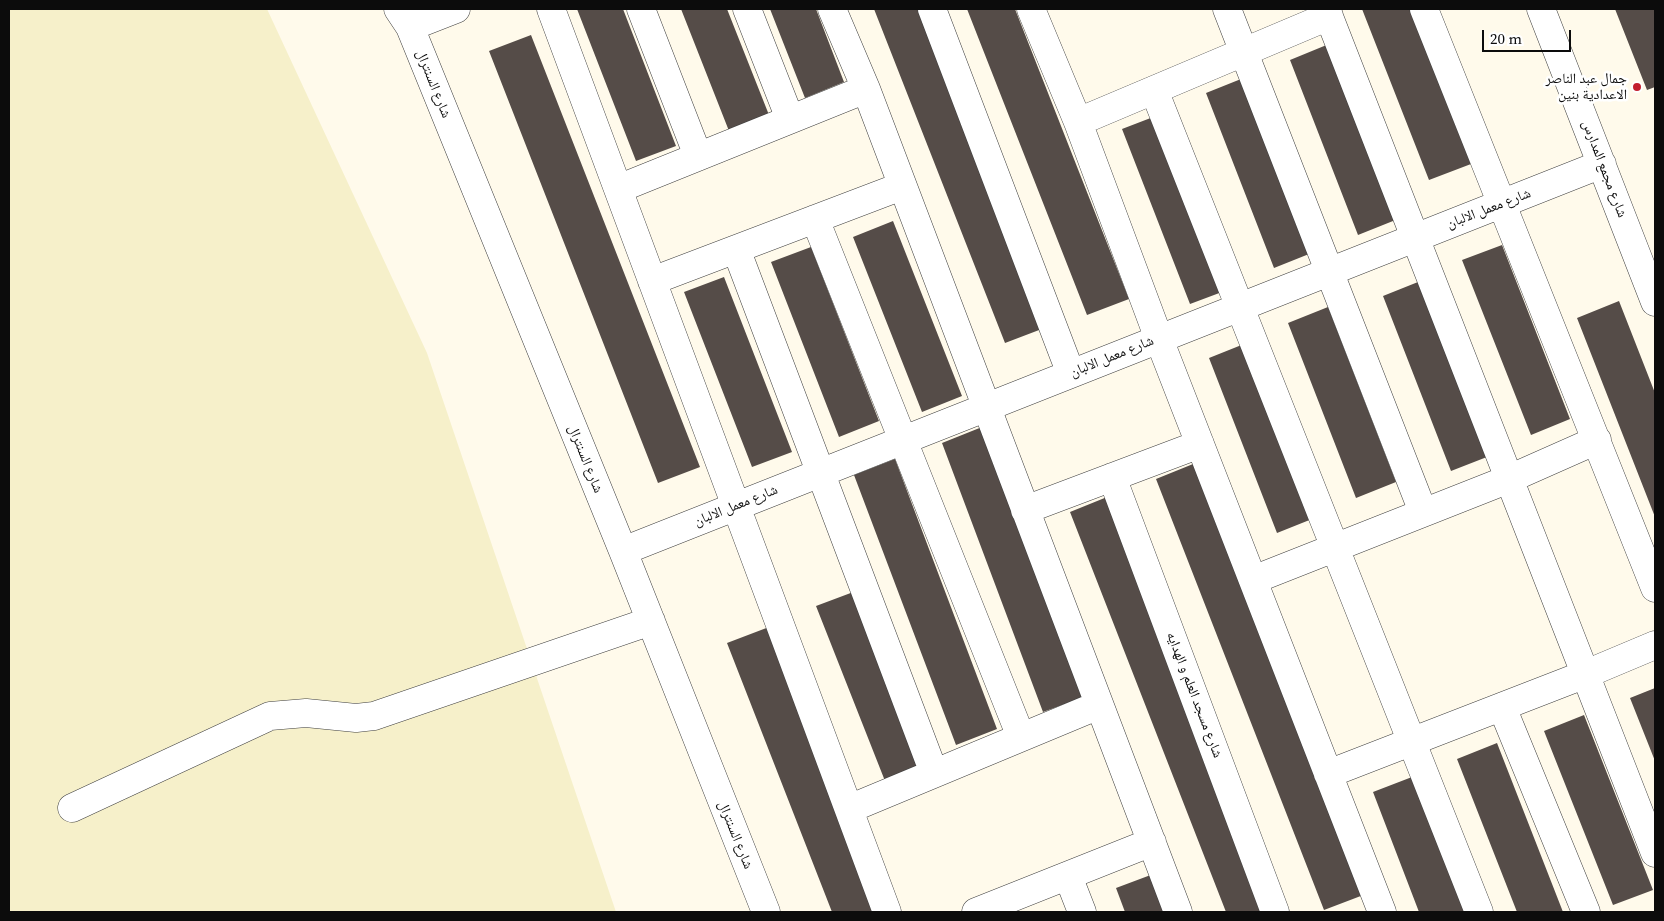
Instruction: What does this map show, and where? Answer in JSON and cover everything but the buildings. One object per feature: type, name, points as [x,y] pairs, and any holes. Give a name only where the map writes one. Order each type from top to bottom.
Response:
[{"type":"street","points":[[404,18],[456,9]]},
{"type":"street","points":[[551,9],[888,912]]},
{"type":"street","points":[[641,9],[698,156]]},
{"type":"street","points":[[747,9],[790,119]]},
{"type":"street","points":[[832,9],[866,89],[1178,912]]},
{"type":"street","points":[[932,9],[1072,374]]},
{"type":"street","points":[[1227,9],[1423,512]]},
{"type":"street","points":[[1424,9],[1504,203],[1655,588]]},
{"type":"street","name":"شارع مجمع المدارس","points":[[1541,9],[1655,302]]},
{"type":"street","points":[[1037,11],[1159,339],[1382,912]]},
{"type":"street","points":[[1078,122],[1244,52],[1327,13],[1655,853]]},
{"type":"street","name":"شارع السنترال","points":[[404,18],[623,551],[766,912]]},
{"type":"street","points":[[618,189],[866,89]]},
{"type":"street","points":[[1154,90],[1336,547],[1478,912]]},
{"type":"street","name":"شارع معمل الالبان","points":[[623,551],[1602,164]]},
{"type":"street","points":[[652,281],[902,186]]},
{"type":"street","points":[[814,219],[1021,737]]},
{"type":"street","points":[[736,249],[934,774]]},
{"type":"street","points":[[1253,580],[1509,478],[1597,440]]},
{"type":"street","points":[[1025,510],[1200,444]]},
{"type":"street","name":"شارع مسجد العلم و الهدايه","points":[[1112,477],[1275,912]]},
{"type":"street","points":[[72,808],[270,716],[306,713],[356,718],[374,716],[651,621]]},
{"type":"street","points":[[1328,774],[1586,674],[1655,645]]},
{"type":"street","points":[[849,809],[1099,705]]},
{"type":"street","points":[[1502,707],[1586,912]]},
{"type":"street","points":[[982,911],[1152,842]]},
{"type":"street","points":[[1068,876],[1082,912]]},
{"type":"shaded area","points":[[9,9],[267,9],[427,353],[616,912],[9,912]]},
{"type":"place","name":"جمال عبد الناصر الاعدادية بنين","points":[[1637,87]]}]
